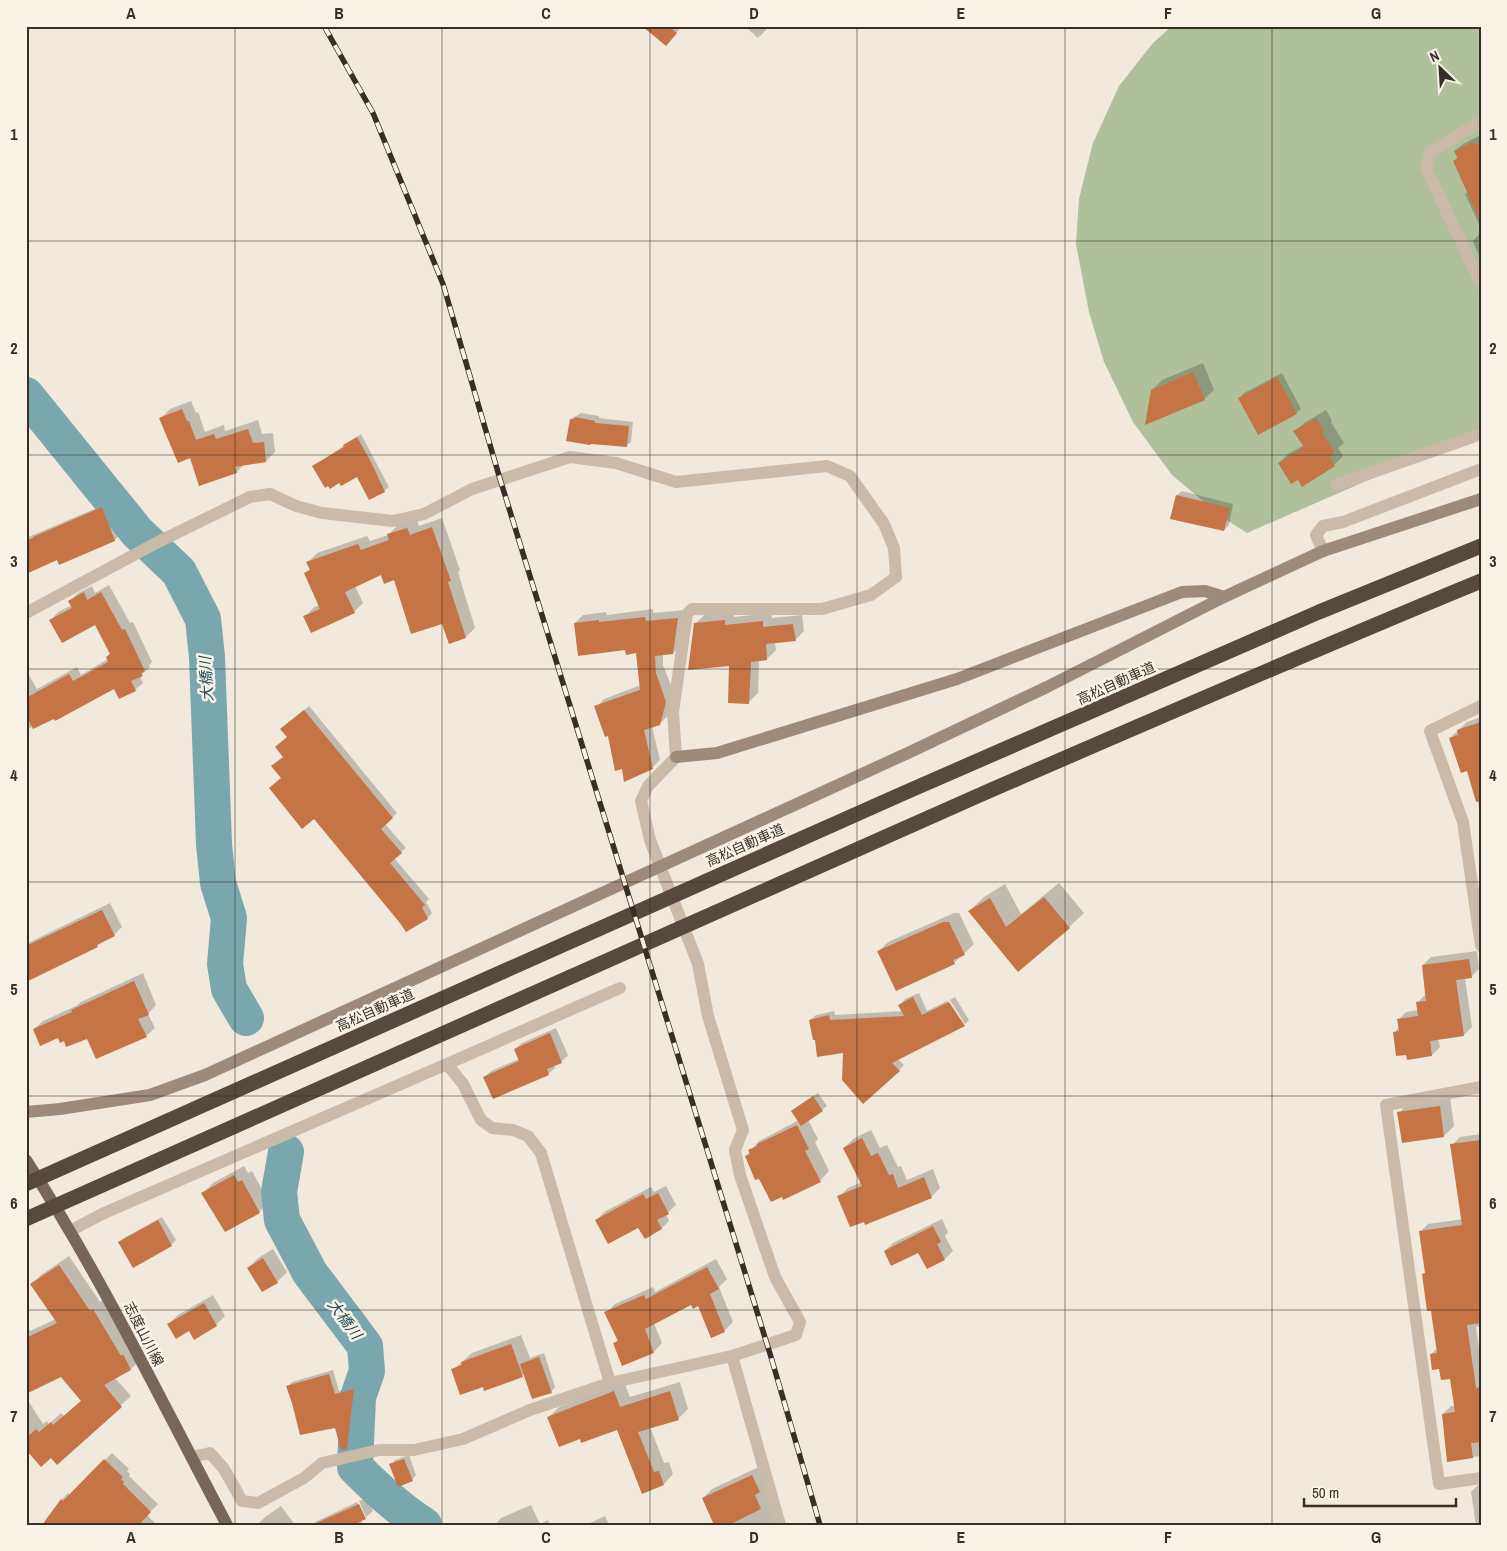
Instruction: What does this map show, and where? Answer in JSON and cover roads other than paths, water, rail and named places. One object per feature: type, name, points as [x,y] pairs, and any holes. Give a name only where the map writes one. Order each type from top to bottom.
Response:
[{"type":"highway","name":"高松自動車道","points":[[26,1184],[712,877],[1319,612],[1481,546]]},
{"type":"highway","points":[[26,1219],[723,907],[1322,647],[1481,581]]},
{"type":"main road","name":"志度山川線","points":[[26,1160],[110,1301],[227,1525]]},
{"type":"street","points":[[1481,122],[1430,152],[1426,168],[1481,284]]},
{"type":"street","points":[[1336,485],[1481,434]]},
{"type":"street","points":[[26,613],[158,542],[250,497],[270,494],[296,506],[322,513],[394,521],[424,514],[472,489],[570,457],[616,463],[676,482],[827,466],[850,476],[884,524],[894,548],[896,577],[872,595],[822,608],[692,609],[687,614],[673,712],[676,757]]},
{"type":"street","points":[[1323,551],[1316,535],[1323,526],[1343,522],[1481,469]]},
{"type":"street","points":[[26,1112],[60,1109],[150,1095],[206,1075],[910,752],[1030,695],[1224,597],[1323,551],[1481,499]]},
{"type":"street","points":[[191,1457],[210,1453],[224,1469],[242,1501],[258,1503],[304,1478],[322,1463],[379,1450],[414,1450],[463,1439],[530,1410],[610,1383],[732,1356],[796,1335],[800,1322],[775,1277],[740,1175],[734,1150],[743,1130],[708,1016],[698,964],[650,840],[641,801],[648,786],[676,757],[717,754],[948,682],[1182,592],[1205,591],[1224,597]]},
{"type":"street","points":[[1481,706],[1430,731],[1463,822],[1481,946]]},
{"type":"street","points":[[70,1231],[102,1214],[620,988]]},
{"type":"street","points":[[447,1064],[463,1084],[481,1120],[492,1128],[513,1130],[528,1136],[542,1153],[610,1383]]},
{"type":"street","points":[[1481,1087],[1386,1105],[1439,1484],[1481,1478]]},
{"type":"street","points":[[732,1356],[780,1525]]},
{"type":"waterway","name":"大橋川","points":[[26,395],[137,532],[179,572],[203,619],[207,657],[214,844],[218,883],[229,918],[225,964],[229,989],[246,1018]]},
{"type":"waterway","name":"大橋川","points":[[286,1152],[279,1192],[282,1220],[310,1273],[365,1346],[367,1371],[358,1397],[355,1467],[396,1505],[424,1525]]},
{"type":"railway","points":[[324,26],[373,113],[443,284],[500,479],[771,1357],[820,1525]]}]
